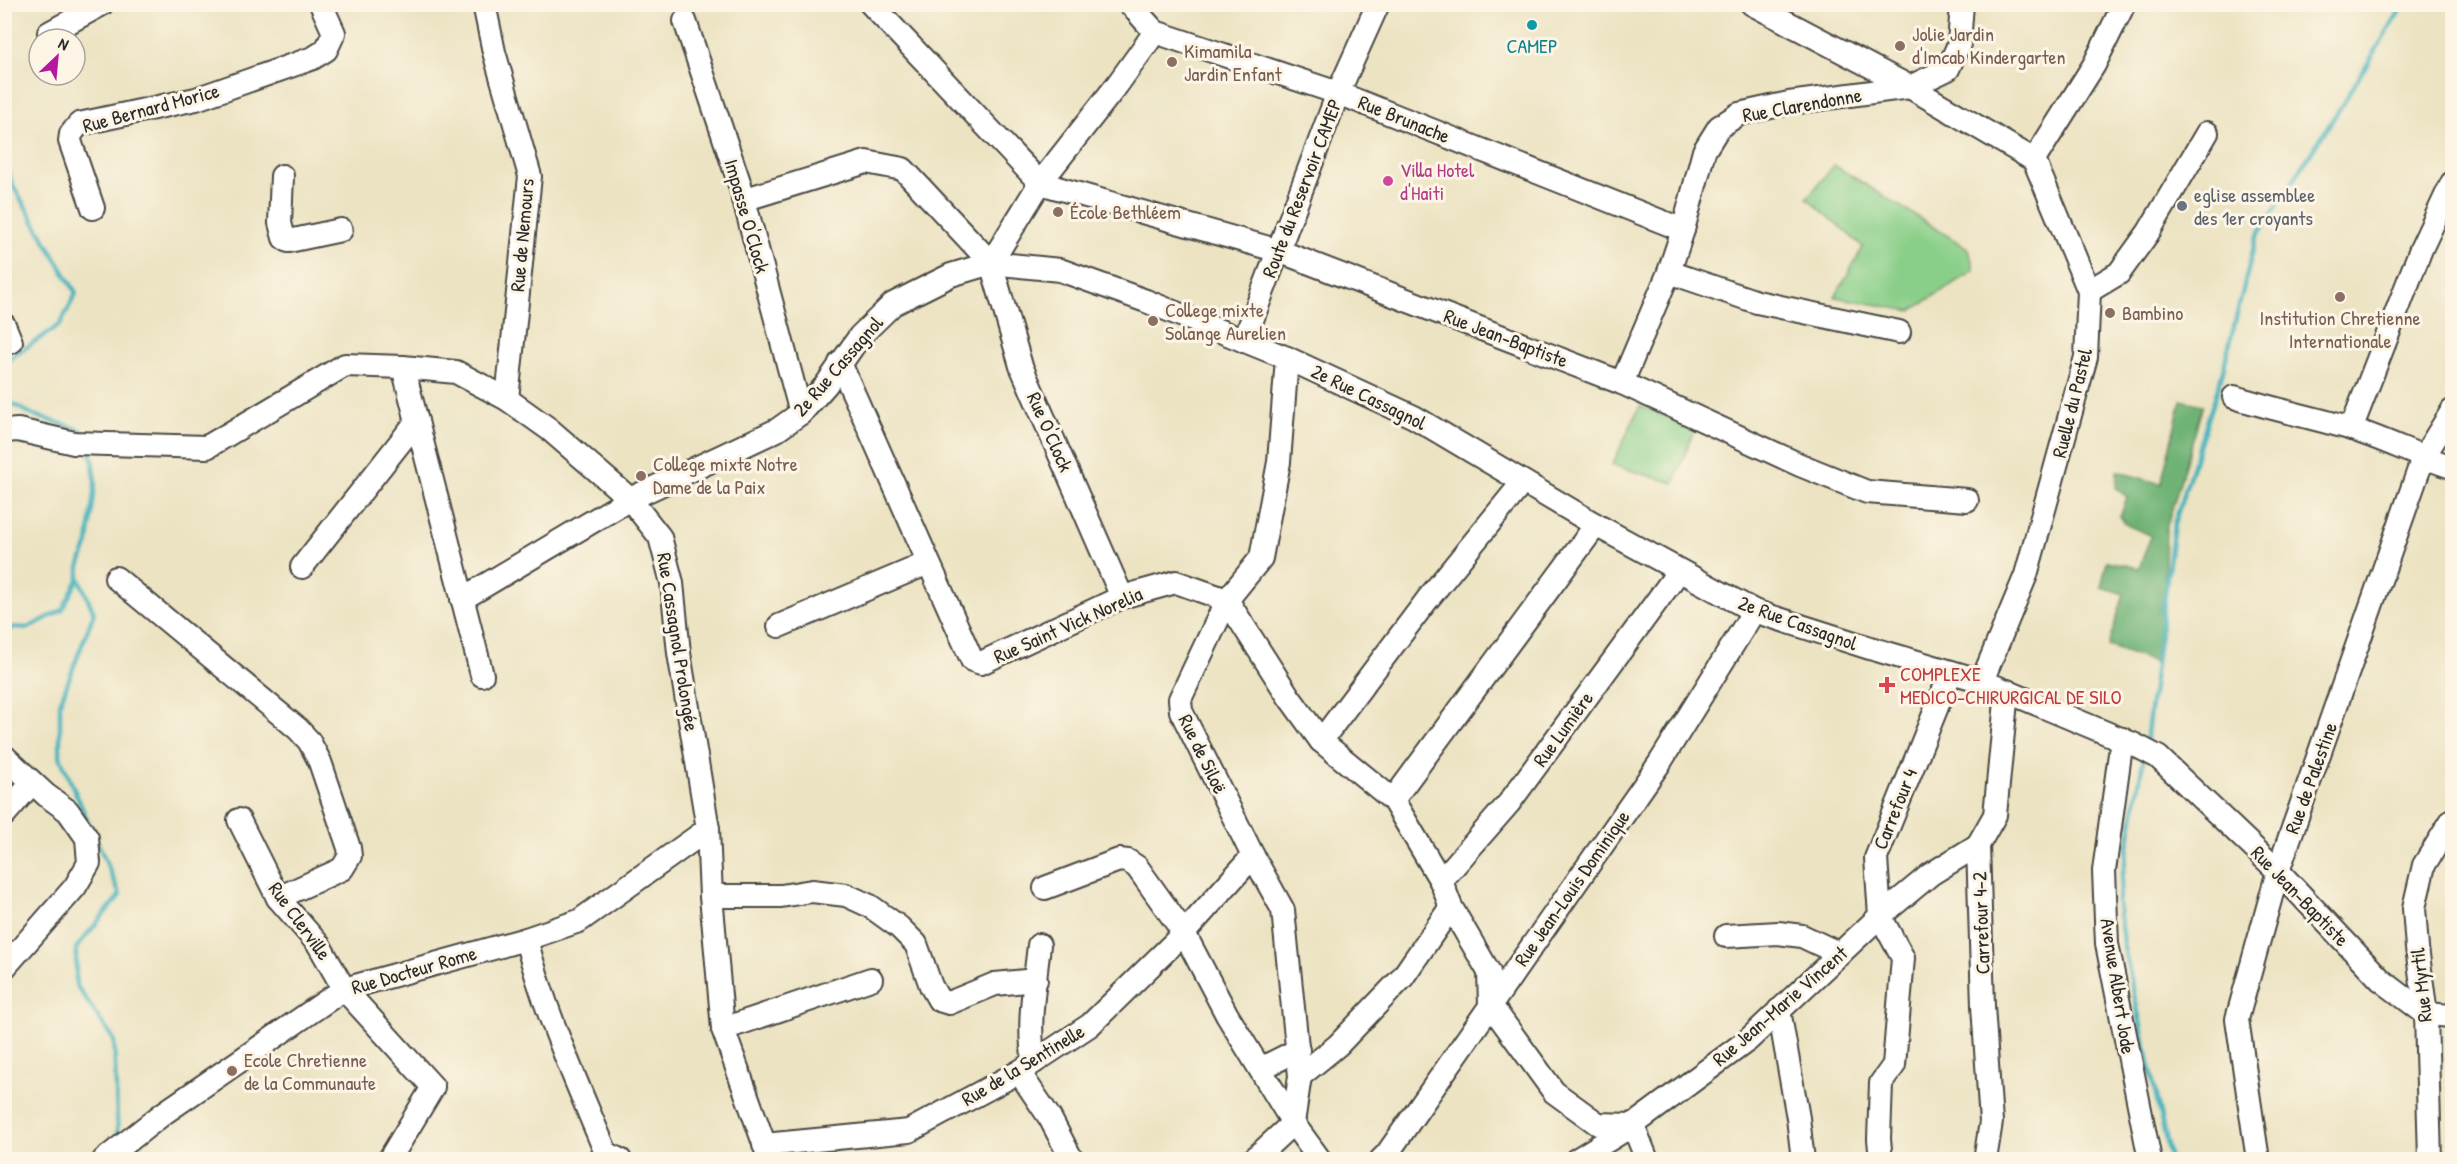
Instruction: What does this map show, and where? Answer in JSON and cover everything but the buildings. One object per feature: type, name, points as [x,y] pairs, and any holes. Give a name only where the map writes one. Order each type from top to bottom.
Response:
[{"type":"street","points":[[60,27],[102,4]]},
{"type":"street","name":"Rue Bernard Morice","points":[[93,208],[70,141],[74,128],[79,124],[196,99],[314,58],[326,50],[334,33],[321,4]]},
{"type":"street","name":"Rue de Nemours","points":[[484,4],[494,52],[530,176],[507,399]]},
{"type":"street","points":[[871,4],[1040,183]]},
{"type":"street","name":"Rue Brunache","points":[[1130,4],[1155,32],[1338,93],[1683,230]]},
{"type":"street","name":"Route du Reservoir CAMEP","points":[[1244,341],[1338,93],[1378,4]]},
{"type":"street","points":[[1752,4],[1910,87],[2034,160],[2094,65],[2124,4]]},
{"type":"street","name":"Rue Clarendonne","points":[[1622,383],[1669,272],[1704,151],[1719,127],[1740,114],[1789,103],[1910,87],[1948,69],[1959,44],[1962,4]]},
{"type":"street","name":"Impasse O'Clock","points":[[685,21],[740,184],[801,413]]},
{"type":"street","points":[[743,200],[866,162],[903,169],[992,263],[1040,183],[1117,85],[1155,32]]},
{"type":"street","points":[[2090,291],[2119,273],[2148,233],[2207,133]]},
{"type":"street","name":"Ruelle du Pastel","points":[[1982,681],[2026,575],[2086,357],[2090,291],[2034,160]]},
{"type":"street","points":[[282,176],[280,223],[284,238],[289,241],[341,230]]},
{"type":"street","name":"Rue Jean-Baptiste","points":[[1040,183],[1279,250],[1622,383],[1800,465],[1867,492],[1967,500]]},
{"type":"street","points":[[2351,429],[2421,249],[2452,183]]},
{"type":"street","name":"2e Rue Cassagnol","points":[[462,599],[630,499],[777,430],[801,413],[826,385],[860,336],[893,304],[951,274],[992,263],[1060,270],[1146,301],[1287,357],[1414,417],[1596,525],[1754,611],[1982,681],[2129,742]]},
{"type":"street","name":"Rue O'Clock","points":[[992,263],[1021,366],[1122,597]]},
{"type":"street","points":[[1669,272],[1757,302],[1899,332]]},
{"type":"street","name":"Rue de Siloë","points":[[1287,357],[1279,462],[1261,558],[1227,600],[1180,699],[1181,711],[1253,856],[1284,910],[1300,1076],[1293,1123]]},
{"type":"street","name":"Rue Saint Vick Norelia","points":[[840,363],[969,656],[981,663],[1122,597],[1176,582],[1227,600]]},
{"type":"street","name":"Rue Cassagnol Prolongée","points":[[4,431],[18,430],[74,443],[207,447],[345,366],[403,367],[456,372],[507,399],[549,429],[630,499],[660,537],[672,583],[679,653],[708,829],[711,896],[723,1029],[767,1152]]},
{"type":"street","points":[[403,367],[482,675]]},
{"type":"street","points":[[2234,397],[2351,429],[2452,467]]},
{"type":"street","name":"Rue de Palestine","points":[[2258,1160],[2236,1019],[2278,872],[2423,458],[2452,411]]},
{"type":"street","points":[[302,567],[417,421]]},
{"type":"street","points":[[1321,741],[1427,600],[1523,482]]},
{"type":"street","points":[[1393,800],[1596,525]]},
{"type":"street","points":[[779,626],[928,563]]},
{"type":"street","name":"Rue Lumière","points":[[1441,881],[1509,803],[1678,571]]},
{"type":"street","points":[[116,578],[297,729],[314,749],[335,805],[350,856],[342,869],[279,898]]},
{"type":"street","points":[[1227,600],[1289,697],[1321,741],[1393,800],[1441,881],[1451,907],[1489,972],[1490,1004],[1554,1092],[1598,1124],[1633,1125],[1647,1160]]},
{"type":"street","name":"Rue Jean-Louis Dominique","points":[[1382,1160],[1659,764],[1754,611]]},
{"type":"street","name":"Carrefour 4","points":[[1881,1160],[1879,1139],[1881,1083],[1894,1065],[1903,958],[1880,916],[1876,858],[1951,672]]},
{"type":"street","name":"Carrefour 4-2","points":[[1985,1160],[1991,1122],[1983,1006],[1978,845],[1995,815],[2007,691]]},
{"type":"street","name":"Rue Jean-Baptiste","points":[[2129,742],[2158,757],[2278,872],[2382,980],[2426,1014]]},
{"type":"street","name":"Avenue Albert Jode","points":[[2129,742],[2104,871],[2107,944],[2150,1160]]},
{"type":"street","points":[[4,756],[32,783],[68,811],[87,838],[89,862],[75,887],[4,968]]},
{"type":"street","points":[[4,815],[32,783]]},
{"type":"street","name":"Rue Clerville","points":[[239,820],[279,898],[319,945],[332,964],[344,989],[433,1087],[389,1160]]},
{"type":"street","name":"Rue Myrtil","points":[[2430,1160],[2426,1014],[2414,908],[2424,865],[2452,820]]},
{"type":"street","name":"Rue Docteur Rome","points":[[104,1160],[164,1113],[344,989],[526,939],[579,921],[708,829]]},
{"type":"street","name":"Rue Jean-Marie Vincent","points":[[1575,1160],[1633,1125],[1748,1040],[1880,916],[1931,874],[1978,845]]},
{"type":"street","name":"Rue de la Sentinelle","points":[[767,1152],[909,1131],[1027,1067],[1090,1025],[1184,933],[1253,856]]},
{"type":"street","points":[[1045,888],[1119,860],[1128,861],[1137,867],[1184,933],[1203,972],[1260,1069],[1293,1123],[1320,1160]]},
{"type":"street","points":[[711,896],[781,896],[812,891],[846,895],[870,906],[890,920],[916,944],[931,986],[939,1000],[949,1003],[995,984],[1036,980]]},
{"type":"street","points":[[1300,1076],[1338,1045],[1402,978],[1451,907]]},
{"type":"street","points":[[1726,936],[1778,933],[1802,936],[1840,954]]},
{"type":"street","points":[[526,939],[535,974],[557,1034],[606,1153],[620,1160]]},
{"type":"street","points":[[1039,945],[1027,1067],[1050,1118],[1062,1156]]},
{"type":"street","points":[[723,1029],[871,979]]},
{"type":"street","points":[[1779,1010],[1803,1160]]},
{"type":"street","points":[[2426,1014],[2452,1016]]},
{"type":"street","points":[[1260,1069],[1298,1050]]},
{"type":"street","points":[[1253,1160],[1293,1123]]},
{"type":"green space","points":[[1834,165],[1969,249],[1974,270],[1911,311],[1835,297],[1863,247],[1807,198]]},
{"type":"green space","points":[[2181,400],[2203,405],[2166,529],[2164,603],[2154,662],[2108,646],[2124,594],[2101,587],[2107,561],[2139,568],[2151,536],[2125,524],[2120,516],[2127,497],[2116,489],[2117,471],[2161,484]]},
{"type":"green space","points":[[1640,406],[1695,428],[1674,483],[1612,465]]},
{"type":"waterway","points":[[2146,742],[2174,524],[2220,382],[2256,238],[2404,4]]},
{"type":"waterway","points":[[4,159],[12,184],[76,293],[60,325],[12,357],[4,367]]},
{"type":"waterway","points":[[4,399],[33,415],[81,430],[84,436]]},
{"type":"waterway","points":[[4,633],[14,627],[28,628],[62,610],[79,578],[79,567],[88,543],[95,485],[93,461],[89,450]]},
{"type":"waterway","points":[[79,578],[94,613],[60,703],[60,757],[89,824]]},
{"type":"waterway","points":[[2144,756],[2118,902],[2123,943],[2170,1160]]},
{"type":"waterway","points":[[98,843],[120,895],[76,948],[76,985],[114,1040],[118,1141]]},
{"type":"waterway","points":[[132,1149],[153,1157],[188,1157],[189,1160]]},
{"type":"place","name":"CAMEP","points":[[1532,25]]},
{"type":"place","name":"Jolie Jardin d'Imcab Kindergarten","points":[[1900,46]]},
{"type":"place","name":"Kimamila Jardin Enfant","points":[[1172,62]]},
{"type":"place","name":"Villa Hotel d'Haiti","points":[[1388,181]]},
{"type":"place","name":"eglise assemblee des 1er croyants","points":[[2182,206]]},
{"type":"place","name":"École Bethléem","points":[[1058,212]]},
{"type":"place","name":"Institution Chretienne Internationale","points":[[2340,297]]},
{"type":"place","name":"Bambino","points":[[2110,313]]},
{"type":"place","name":"College mixte Solange Aurelien","points":[[1153,321]]},
{"type":"place","name":"College mixte Notre Dame de la Paix","points":[[641,476]]},
{"type":"place","name":"COMPLEXE MEDICO-CHIRURGICAL DE SILO","points":[[1887,685]]},
{"type":"place","name":"Ecole Chretienne de la Communaute","points":[[232,1071]]}]
